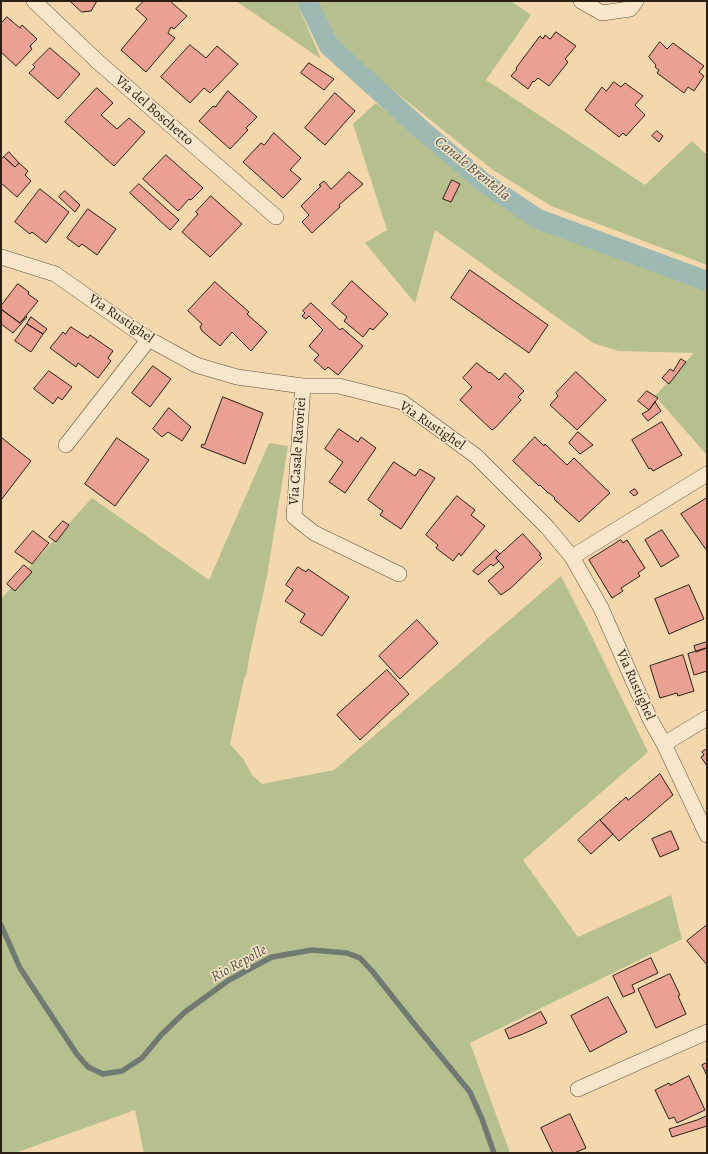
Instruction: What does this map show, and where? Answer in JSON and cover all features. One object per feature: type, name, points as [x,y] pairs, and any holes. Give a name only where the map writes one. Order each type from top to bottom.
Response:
[{"type":"street","name":"Via del Boschetto","points":[[34,1],[97,61],[276,217]]},
{"type":"street","points":[[581,1],[602,13],[630,8],[636,1]]},
{"type":"street","name":"Via Rustighel","points":[[1,256],[55,274],[149,340],[196,365],[237,377],[303,386],[339,386],[402,402],[476,456],[547,527],[572,558],[601,608],[650,719],[664,744],[707,835]]},
{"type":"street","points":[[66,445],[149,340]]},
{"type":"street","name":"Via Casale Ravoriei","points":[[303,386],[294,516],[314,533],[399,574]]},
{"type":"street","points":[[572,558],[707,474]]},
{"type":"street","points":[[664,744],[707,718]]},
{"type":"street","points":[[578,1089],[707,1032]]},
{"type":"green space","points":[[236,1],[296,1],[321,59]]},
{"type":"green space","points":[[317,1],[511,1],[531,15],[486,80],[645,185],[692,141],[707,155],[707,265],[551,206],[493,170],[338,46]]},
{"type":"green space","points":[[376,103],[505,209],[545,231],[707,290],[706,454],[655,396],[694,353],[618,351],[593,343],[435,230],[415,303],[365,243],[387,230],[353,124]]},
{"type":"green space","points":[[269,443],[288,446],[267,576],[230,744],[244,760],[252,775],[262,784],[334,770],[561,576],[648,752],[523,860],[578,937],[671,895],[682,939],[470,1043],[510,1153],[144,1153],[135,1110],[15,1153],[1,1153],[1,599],[92,498],[209,580]]},
{"type":"building","points":[[70,1],[97,1],[91,11],[82,12]]},
{"type":"building","points":[[144,1],[170,1],[187,16],[174,29],[171,27],[168,33],[175,38],[146,72],[121,50],[147,19],[136,9]]},
{"type":"building","points":[[7,17],[20,28],[22,25],[37,39],[30,46],[32,49],[16,66],[1,52],[1,24]]},
{"type":"building","points":[[556,32],[576,46],[565,59],[568,62],[549,86],[538,78],[534,82],[533,81],[528,89],[511,76],[540,36],[543,39],[545,35],[550,39]]},
{"type":"building","points":[[660,42],[667,49],[673,43],[704,66],[699,72],[704,76],[694,91],[688,87],[684,93],[657,73],[659,70],[655,67],[656,65],[649,57]]},
{"type":"building","points":[[190,45],[206,58],[217,46],[238,64],[210,93],[204,88],[190,103],[161,77]]},
{"type":"building","points":[[50,48],[80,74],[58,99],[29,73],[35,67],[33,65]]},
{"type":"building","points":[[309,63],[334,79],[324,90],[301,73]]},
{"type":"building","points":[[614,82],[621,87],[625,83],[643,96],[635,105],[645,115],[626,136],[623,133],[619,137],[585,110],[602,87],[606,91]]},
{"type":"building","points":[[97,88],[113,103],[101,115],[117,129],[129,118],[145,132],[114,166],[65,122]]},
{"type":"building","points":[[228,91],[257,117],[246,128],[248,130],[230,149],[199,121],[213,106],[215,107]]},
{"type":"building","points":[[335,93],[355,111],[325,145],[305,128]]},
{"type":"building","points":[[657,131],[663,136],[659,142],[652,136]]},
{"type":"building","points":[[274,133],[301,158],[290,170],[301,179],[283,198],[243,162],[261,143],[264,145]]},
{"type":"building","points":[[9,152],[19,163],[15,167],[4,157]]},
{"type":"building","points":[[166,155],[203,188],[191,200],[189,199],[178,211],[143,179]]},
{"type":"building","points":[[4,157],[15,167],[19,163],[28,171],[25,175],[31,181],[17,197],[1,183],[1,159]]},
{"type":"building","points":[[349,172],[363,184],[339,205],[340,207],[312,233],[302,222],[309,215],[301,206],[324,181],[331,189]]},
{"type":"building","points":[[452,180],[460,184],[451,202],[443,199]]},
{"type":"building","points":[[139,184],[179,220],[170,230],[130,193]]},
{"type":"building","points":[[40,189],[69,212],[46,243],[32,232],[30,234],[15,222]]},
{"type":"building","points":[[65,191],[80,205],[75,212],[59,197]]},
{"type":"building","points":[[211,196],[242,224],[210,257],[182,232],[198,214],[196,212]]},
{"type":"building","points":[[88,209],[116,229],[97,255],[82,244],[79,247],[67,238]]},
{"type":"building","points":[[470,270],[548,325],[529,353],[451,298]]},
{"type":"building","points":[[352,281],[388,314],[373,330],[370,328],[363,337],[344,321],[347,317],[332,304]]},
{"type":"building","points":[[215,282],[249,312],[247,314],[267,332],[251,351],[232,332],[220,346],[202,331],[200,327],[202,324],[188,311]]},
{"type":"building","points":[[18,284],[38,301],[20,323],[1,309],[1,306]]},
{"type":"building","points":[[311,303],[340,330],[342,328],[363,346],[338,375],[328,367],[325,370],[314,360],[319,355],[309,346],[323,330],[309,316],[306,319],[302,316],[305,313],[303,311]]},
{"type":"building","points":[[2,310],[20,323],[26,316],[27,317],[13,333],[1,324]]},
{"type":"building","points":[[31,317],[47,329],[43,334],[27,324]]},
{"type":"building","points":[[27,324],[43,334],[31,352],[15,341]]},
{"type":"building","points":[[71,327],[88,338],[90,335],[113,351],[108,358],[111,361],[98,378],[78,363],[76,367],[50,348],[63,332],[65,334]]},
{"type":"building","points":[[681,359],[686,362],[669,384],[662,378],[670,369],[673,371]]},
{"type":"building","points":[[477,363],[499,380],[505,373],[524,391],[518,397],[521,400],[492,430],[460,400],[472,387],[463,378]]},
{"type":"building","points":[[153,366],[171,379],[150,407],[132,393]]},
{"type":"building","points":[[49,371],[72,387],[62,400],[58,397],[53,404],[34,389]]},
{"type":"building","points":[[576,372],[606,400],[577,430],[550,405],[558,396],[556,393]]},
{"type":"building","points":[[647,391],[658,398],[649,410],[638,401]]},
{"type":"building","points":[[223,397],[263,413],[245,464],[201,447],[202,444],[204,445]]},
{"type":"building","points":[[655,402],[661,411],[648,421],[642,414],[649,410]]},
{"type":"building","points":[[169,408],[191,427],[182,441],[168,432],[162,437],[153,429]]},
{"type":"building","points":[[662,422],[682,455],[653,471],[651,468],[649,469],[632,440]]},
{"type":"building","points":[[339,429],[358,442],[361,437],[376,448],[345,493],[329,482],[343,462],[325,449]]},
{"type":"building","points":[[578,432],[593,445],[580,454],[569,443]]},
{"type":"building","points":[[535,437],[544,446],[545,444],[567,465],[574,458],[610,493],[579,522],[554,499],[555,498],[540,485],[539,486],[513,461]]},
{"type":"building","points":[[2,438],[31,461],[1,500],[1,439]]},
{"type":"building","points":[[117,438],[149,460],[115,506],[85,484]]},
{"type":"building","points":[[394,462],[415,476],[420,469],[435,478],[401,529],[380,515],[383,511],[368,500]]},
{"type":"building","points":[[635,489],[638,493],[634,496],[630,492]]},
{"type":"building","points":[[457,496],[475,510],[471,515],[485,526],[461,556],[459,553],[453,561],[436,548],[438,545],[426,535]]},
{"type":"building","points":[[707,498],[707,551],[681,514]]},
{"type":"building","points":[[63,521],[69,525],[56,542],[49,537]]},
{"type":"building","points":[[662,530],[679,556],[661,567],[645,540]]},
{"type":"building","points":[[33,531],[49,543],[32,564],[15,552]]},
{"type":"building","points":[[523,534],[541,554],[539,555],[542,558],[512,587],[501,595],[488,581],[504,567],[496,558]]},
{"type":"building","points":[[621,540],[623,543],[627,540],[645,568],[638,573],[640,576],[621,588],[623,591],[612,598],[589,560]]},
{"type":"building","points":[[496,550],[500,554],[496,558],[499,561],[493,566],[491,564],[478,575],[473,571]]},
{"type":"building","points":[[24,565],[32,572],[15,591],[7,584]]},
{"type":"building","points":[[298,567],[306,572],[308,569],[349,597],[322,636],[300,622],[305,614],[285,601],[293,590],[286,585]]},
{"type":"building","points":[[689,585],[704,619],[669,634],[655,599]]},
{"type":"building","points":[[417,620],[438,643],[400,679],[379,656]]},
{"type":"building","points":[[707,642],[707,648],[696,652],[694,646]]},
{"type":"building","points":[[707,648],[707,671],[694,675],[688,654]]},
{"type":"building","points":[[683,655],[694,691],[678,696],[677,693],[660,698],[650,666]]},
{"type":"building","points":[[387,670],[409,694],[360,740],[337,715]]},
{"type":"building","points":[[707,749],[707,766],[701,757],[704,755],[702,752]]},
{"type":"building","points":[[660,774],[673,795],[619,841],[600,820],[626,797],[628,800]]},
{"type":"building","points":[[600,820],[613,834],[591,854],[578,840]]},
{"type":"building","points":[[671,831],[679,849],[660,857],[652,839]]},
{"type":"building","points":[[707,925],[707,965],[687,941]]},
{"type":"building","points":[[651,958],[658,973],[632,985],[635,992],[623,997],[613,976]]},
{"type":"building","points":[[670,974],[680,995],[678,996],[686,1014],[656,1028],[638,989]]},
{"type":"building","points":[[608,997],[627,1032],[590,1052],[571,1016]]},
{"type":"building","points":[[541,1012],[547,1023],[509,1039],[505,1030]]},
{"type":"building","points":[[707,1063],[707,1076],[702,1065]]},
{"type":"building","points":[[689,1076],[705,1110],[677,1123],[674,1117],[669,1119],[655,1090]]},
{"type":"building","points":[[570,1114],[586,1148],[574,1153],[553,1153],[541,1128]]},
{"type":"building","points":[[707,1116],[707,1126],[672,1137],[669,1129]]},
{"type":"waterway","name":"Canale Brentella","points":[[307,1],[329,46],[422,130],[483,182],[538,219],[707,281]]},
{"type":"waterway","name":"Rio Repolle","points":[[1,925],[20,968],[76,1053],[88,1067],[103,1074],[122,1071],[142,1058],[162,1034],[185,1012],[229,980],[272,957],[312,950],[347,953],[360,958],[470,1092],[482,1119],[494,1153]]}]
